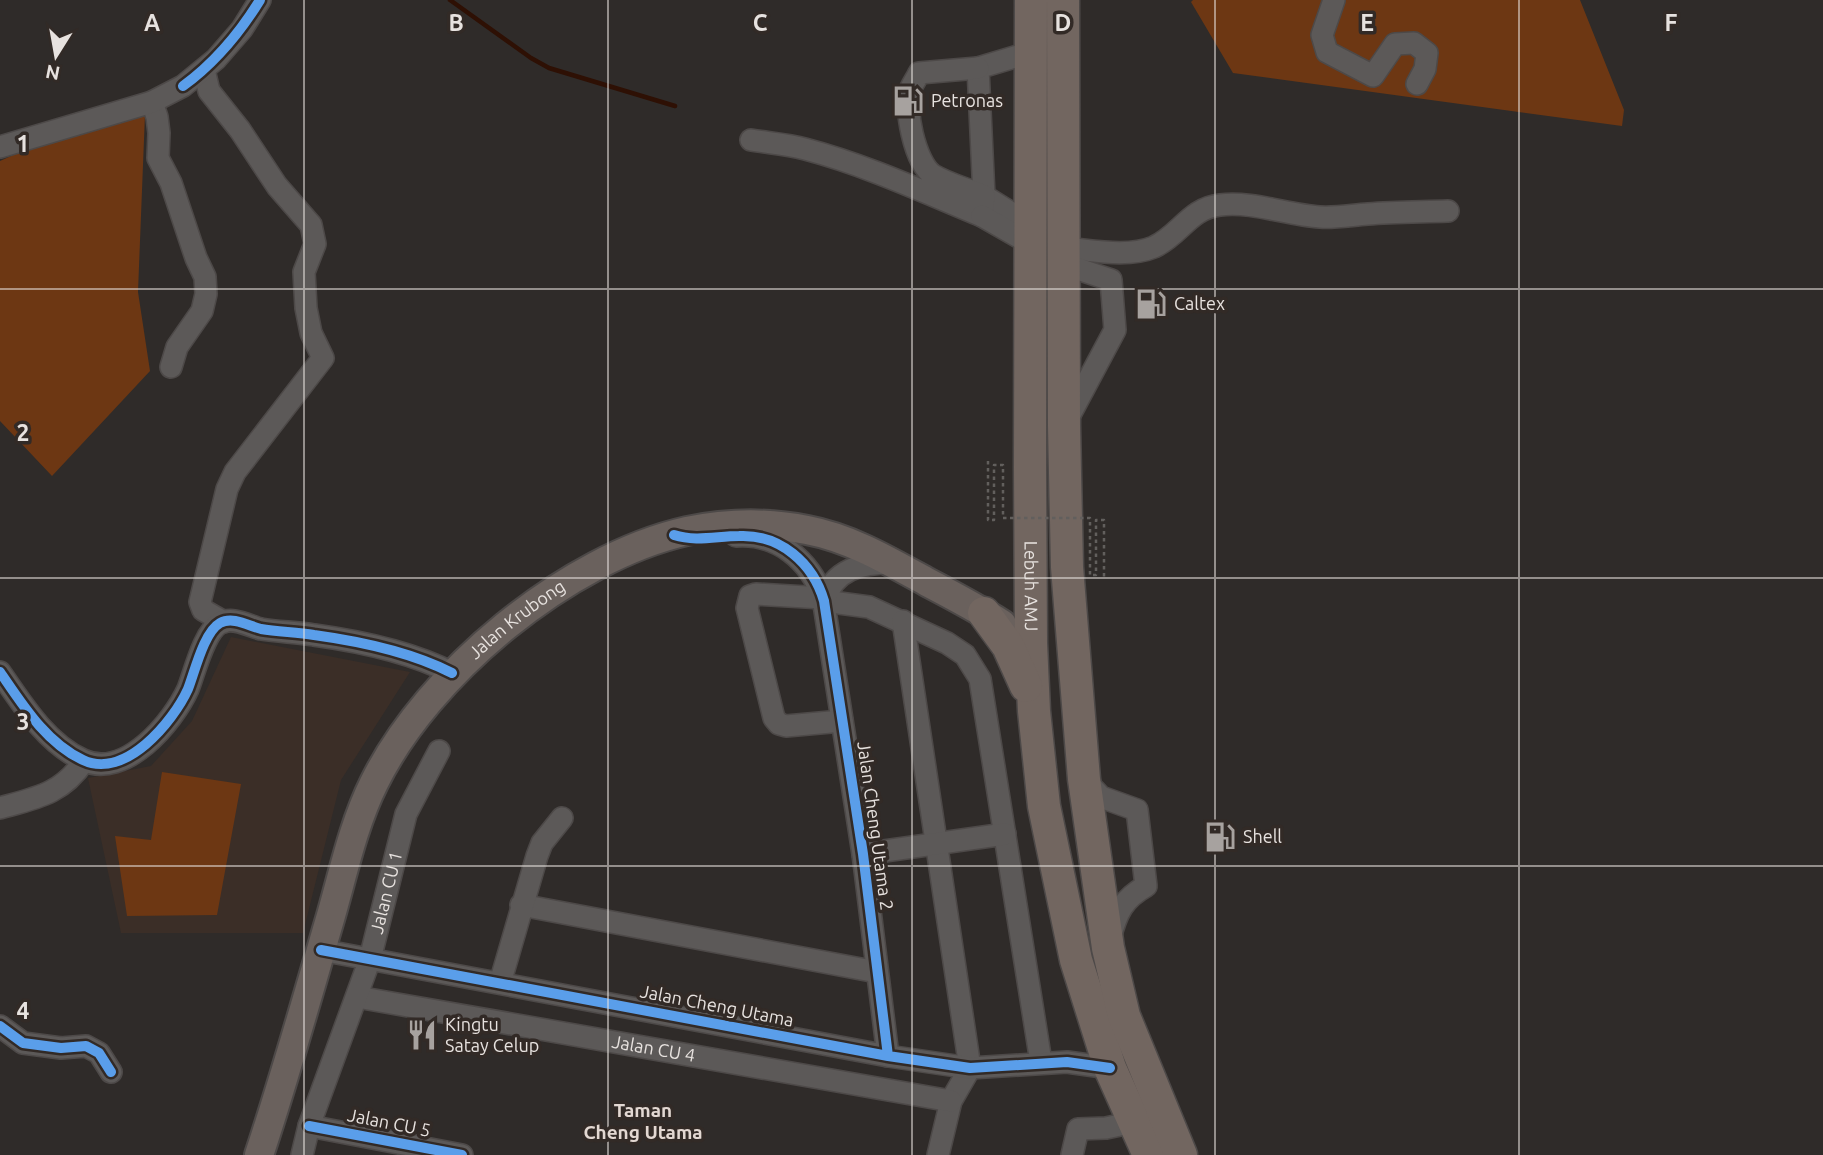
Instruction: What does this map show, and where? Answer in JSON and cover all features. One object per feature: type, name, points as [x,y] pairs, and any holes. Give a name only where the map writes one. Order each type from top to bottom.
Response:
[{"type":"highway","name":"Lebuh AMJ","points":[[1031,0],[1030,585],[1038,750],[1044,807],[1076,960],[1110,1068],[1144,1145]]},
{"type":"highway","name":"Lebuh AMJ","points":[[1063,0],[1067,566],[1084,779],[1108,948],[1124,1016],[1181,1155]]},
{"type":"highway","points":[[1067,566],[1056,608],[1031,643],[1048,657],[1055,677],[1061,761],[1076,857],[1092,928],[1124,1016]]},
{"type":"highway","points":[[984,613],[1007,615],[1021,606],[1030,585]]},
{"type":"highway","points":[[984,613],[1008,646],[1025,682],[1038,750]]},
{"type":"main road","name":"Jalan Krubong","points":[[259,1155],[293,1050],[349,852],[373,785],[411,723],[452,673],[523,613],[570,580],[622,555],[674,535],[736,525],[786,527],[832,536],[894,563],[984,613],[1031,643]]},
{"type":"street","points":[[0,147],[152,102],[183,86],[204,71],[242,29],[260,0]]},
{"type":"street","points":[[1334,0],[1322,35],[1327,52],[1373,76],[1395,44],[1414,43],[1427,53],[1425,69],[1417,84]]},
{"type":"street","points":[[1031,52],[978,68],[919,74],[910,89],[909,111],[916,149],[922,164],[933,174],[1031,234]]},
{"type":"street","points":[[978,68],[983,206]]},
{"type":"street","points":[[204,71],[209,91],[277,186],[311,225],[315,244],[304,272],[306,308],[311,333],[323,358],[235,472],[227,489],[200,602],[203,610],[224,622]]},
{"type":"street","points":[[152,102],[159,133],[158,158],[171,183],[196,258],[205,276],[206,293],[202,311],[177,347],[171,367]]},
{"type":"street","points":[[751,140],[802,148],[983,206]]},
{"type":"street","points":[[1064,256],[1143,250],[1167,239],[1193,214],[1205,208],[1222,205],[1330,217],[1448,211]]},
{"type":"street","points":[[1064,256],[1111,280],[1115,330],[1064,426]]},
{"type":"street","name":"Jalan Cheng Utama 2","points":[[674,535],[698,539],[743,535],[776,543],[811,570],[823,599],[863,854],[888,1056]]},
{"type":"street","points":[[823,599],[840,574],[865,564],[894,563]]},
{"type":"street","points":[[842,721],[786,726],[779,724],[774,718],[747,608],[750,596],[756,594],[823,599],[869,607],[903,621],[956,649],[971,663],[981,679],[1041,1062]]},
{"type":"street","points":[[0,672],[28,714],[61,745],[84,761],[97,763],[116,761],[139,750],[158,734],[176,712],[207,638],[219,624],[230,620],[261,629],[317,635],[405,654],[452,673]]},
{"type":"street","points":[[903,621],[970,1068],[951,1101],[937,1155]]},
{"type":"street","name":"Jalan CU 1","points":[[302,1155],[309,1126],[370,959],[406,814],[439,751]]},
{"type":"street","points":[[0,808],[60,789],[74,776],[84,761]]},
{"type":"street","points":[[1084,779],[1101,797],[1137,810],[1146,886],[1130,895],[1120,909],[1108,948]]},
{"type":"street","points":[[500,983],[521,905],[542,844],[562,818]]},
{"type":"street","points":[[863,854],[1005,834]]},
{"type":"street","points":[[521,905],[877,972]]},
{"type":"street","name":"Jalan Cheng Utama","points":[[321,950],[888,1056],[970,1068],[1041,1062],[1067,1062],[1110,1068]]},
{"type":"street","name":"Jalan CU 4","points":[[356,997],[951,1101]]},
{"type":"street","points":[[0,1026],[23,1042],[61,1048],[86,1046],[99,1053],[111,1072]]},
{"type":"street","name":"Jalan CU 5","points":[[309,1126],[462,1155]]},
{"type":"street","points":[[1072,1155],[1078,1129],[1106,1128],[1144,1145]]},
{"type":"path","points":[[988,461],[988,520],[994,520],[994,465],[1003,465],[1003,518],[1090,518],[1090,575],[1096,575],[1096,520],[1104,520],[1104,577]]},
{"type":"shaded area","points":[[1580,0],[1624,110],[1622,126],[1233,73],[1191,2]]},
{"type":"shaded area","points":[[145,114],[138,292],[150,371],[52,476],[0,421],[0,161],[33,146]]},
{"type":"shaded area","points":[[231,637],[410,672],[341,780],[303,933],[121,933],[88,778],[151,766],[192,721]]},
{"type":"shaded area","points":[[162,772],[241,784],[217,915],[127,916],[115,836],[151,840]]},
{"type":"waterway","points":[[450,0],[549,68],[675,106]]},
{"type":"cycle path","points":[[183,86],[226,47],[260,0]]},
{"type":"cycle path","points":[[674,535],[698,538],[754,537],[768,540],[781,546],[803,563],[819,587],[824,601],[863,854],[888,1056]]},
{"type":"cycle path","points":[[0,672],[46,733],[70,753],[99,764],[115,762],[131,755],[159,731],[188,689],[209,635],[225,621],[236,621],[261,629],[367,644],[420,659],[452,673]]},
{"type":"cycle path","points":[[321,950],[888,1056],[970,1068],[1067,1062],[1110,1068]]},
{"type":"cycle path","points":[[0,1026],[23,1043],[61,1048],[86,1046],[99,1053],[111,1072]]},
{"type":"cycle path","points":[[309,1126],[462,1155]]},
{"type":"place","name":"Petronas","points":[[908,101]]},
{"type":"place","name":"Caltex","points":[[1151,304]]},
{"type":"place","name":"Shell","points":[[1220,837]]},
{"type":"place","name":"Kingtu Satay Celup","points":[[422,1035]]},
{"type":"district","name":"Taman Cheng Utama","points":[[643,1121]]}]
